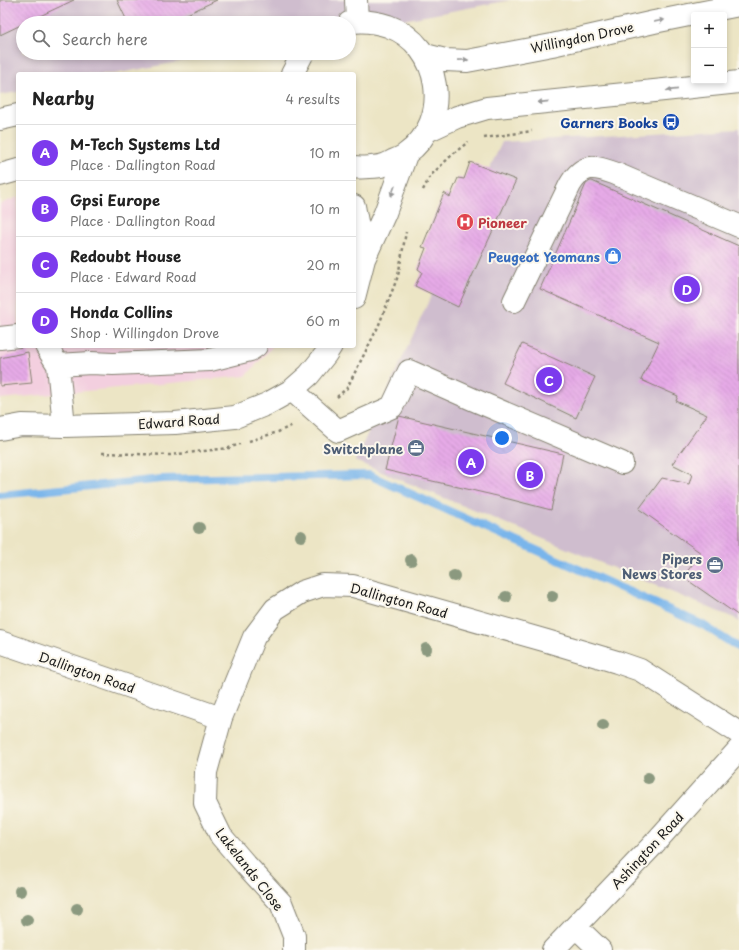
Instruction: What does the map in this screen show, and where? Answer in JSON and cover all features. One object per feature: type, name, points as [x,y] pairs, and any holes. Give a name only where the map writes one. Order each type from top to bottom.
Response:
[{"type":"street","points":[[354,16],[356,0]]},
{"type":"street","name":"Willingdon Drove","points":[[425,55],[445,60],[467,61],[552,45],[739,5]]},
{"type":"street","points":[[356,22],[377,23],[396,29],[412,40],[425,55],[433,73],[437,92],[434,112],[427,131],[418,144],[406,155],[384,165],[356,167]]},
{"type":"street","points":[[293,72],[299,60]]},
{"type":"street","points":[[427,131],[457,117],[487,108],[739,82]]},
{"type":"street","points":[[0,119],[16,115]]},
{"type":"street","points":[[356,290],[364,259],[385,212],[406,155]]},
{"type":"street","points":[[514,300],[570,184],[580,172],[585,169],[600,168],[614,173],[739,226]]},
{"type":"street","points":[[0,175],[16,171]]},
{"type":"street","points":[[356,217],[364,259]]},
{"type":"street","points":[[0,338],[16,336]]},
{"type":"street","points":[[47,348],[58,364],[64,426]]},
{"type":"street","points":[[58,364],[113,364],[210,360],[253,348]]},
{"type":"street","name":"Edward Road","points":[[0,429],[22,425],[64,426],[175,423],[235,417],[267,404],[292,390],[309,375],[330,348]]},
{"type":"street","points":[[292,390],[338,431],[392,408],[409,371],[622,463]]},
{"type":"street","name":"Dallington Road","points":[[0,642],[221,718],[254,637],[275,609],[302,592],[323,585],[353,586],[547,640],[640,670],[739,733]]},
{"type":"street","name":"Lakelands Close","points":[[221,718],[206,772],[205,803],[221,836],[281,904],[294,936],[294,950]]},
{"type":"street","name":"Ashington Road","points":[[553,950],[652,846],[739,749]]},
{"type":"street","points":[[576,927],[600,950]]},
{"type":"shaded area","points":[[0,0],[511,0],[356,29],[356,16],[16,16],[16,60],[189,60],[125,72],[16,72],[16,92],[0,95]]},
{"type":"shaded area","points":[[739,128],[739,622],[734,618],[355,461],[502,142]]},
{"type":"shaded area","points":[[16,198],[16,348],[271,348],[246,376],[0,399],[0,204]]},
{"type":"building","points":[[0,0],[74,0],[40,16],[16,16],[16,27],[0,35]]},
{"type":"building","points":[[117,0],[217,0],[183,16],[125,16]]},
{"type":"building","name":"Pioneer","points":[[470,162],[516,180],[458,307],[415,286],[422,272],[418,269],[426,248],[422,247],[444,193],[450,197],[458,178],[464,179]]},
{"type":"building","points":[[590,181],[739,246],[739,616],[683,577],[701,553],[639,509],[662,478],[689,484],[692,474],[672,464],[707,415],[676,401],[678,396],[641,380],[659,342],[540,289],[586,184]]},
{"type":"building","points":[[522,344],[595,377],[576,418],[503,383]]},
{"type":"building","points":[[28,352],[32,383],[0,386],[0,358]]},
{"type":"building","points":[[399,416],[563,454],[551,510],[385,470]]},
{"type":"waterway","points":[[0,495],[162,479],[369,475],[703,625],[739,648]]},
{"type":"place","name":"Garners Books","points":[[671,122]]},
{"type":"place","name":"Pioneer","points":[[465,222]]},
{"type":"place","name":"Peugeot Yeomans","points":[[613,256]]},
{"type":"place","name":"Honda Collins","points":[[687,289]]},
{"type":"place","name":"Redoubt House","points":[[549,380]]},
{"type":"place","name":"Switchplane","points":[[416,448]]},
{"type":"place","name":"M-Tech Systems Ltd","points":[[471,462]]},
{"type":"place","name":"Gpsi Europe","points":[[530,475]]},
{"type":"place","name":"Pipers News Stores","points":[[715,565]]}]
